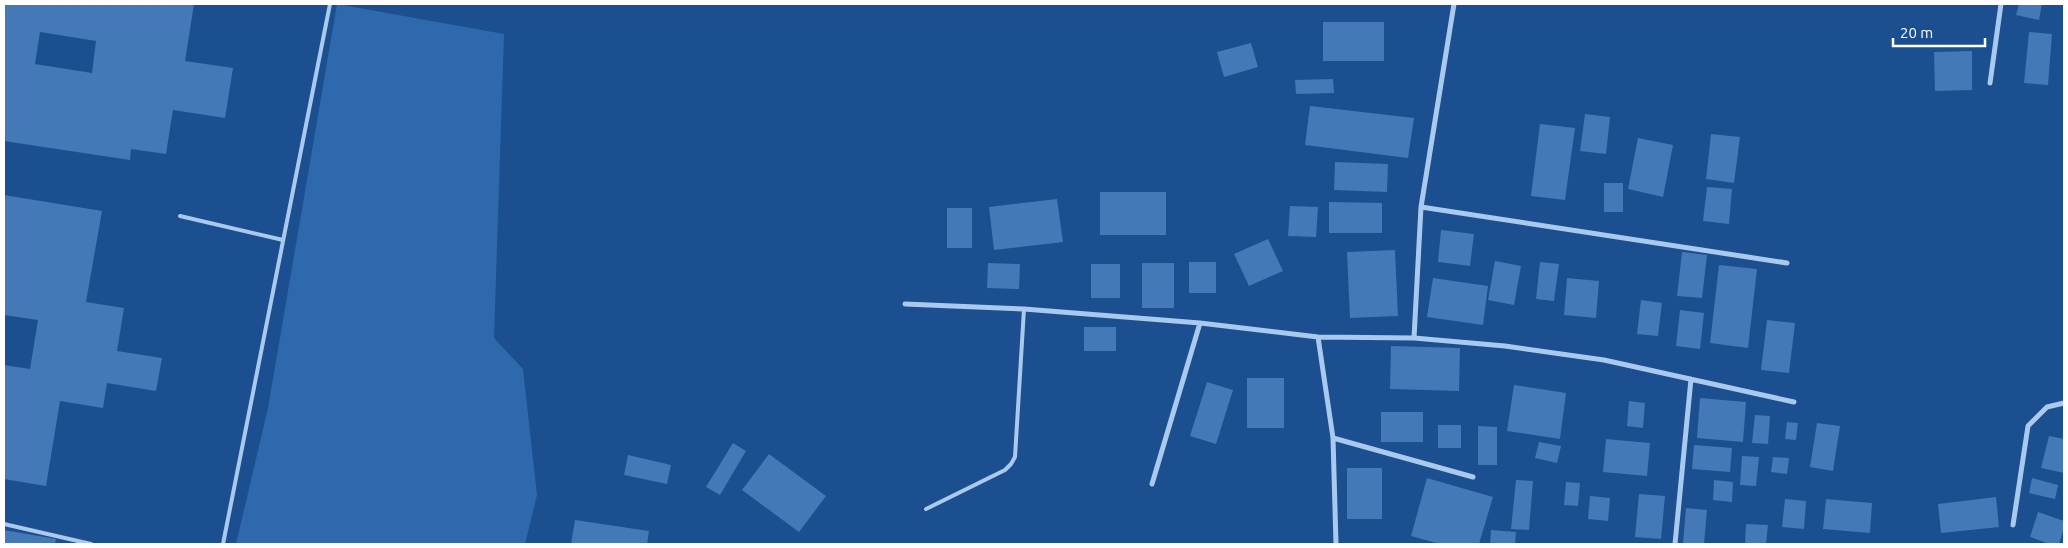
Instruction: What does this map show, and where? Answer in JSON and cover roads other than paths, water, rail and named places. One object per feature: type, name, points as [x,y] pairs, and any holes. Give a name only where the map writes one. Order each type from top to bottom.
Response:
[{"type":"street","points":[[1414,338],[1421,207],[1454,4]]},
{"type":"street","points":[[1990,83],[2001,4]]},
{"type":"street","points":[[1421,207],[1787,263]]},
{"type":"street","points":[[905,304],[1024,309],[1200,323],[1318,337],[1414,338],[1505,346],[1604,360],[1794,402]]},
{"type":"street","points":[[1152,484],[1200,323]]},
{"type":"street","points":[[1318,337],[1333,438],[1336,544]]},
{"type":"street","points":[[1675,544],[1691,380]]},
{"type":"street","points":[[2013,525],[2028,426],[2047,407],[2064,403]]},
{"type":"street","points":[[1333,438],[1472,477]]},
{"type":"lane","points":[[223,544],[330,4]]},
{"type":"lane","points":[[180,216],[283,240]]},
{"type":"lane","points":[[926,509],[1005,470],[1015,457],[1024,309]]},
{"type":"lane","points":[[4,524],[91,544]]}]
